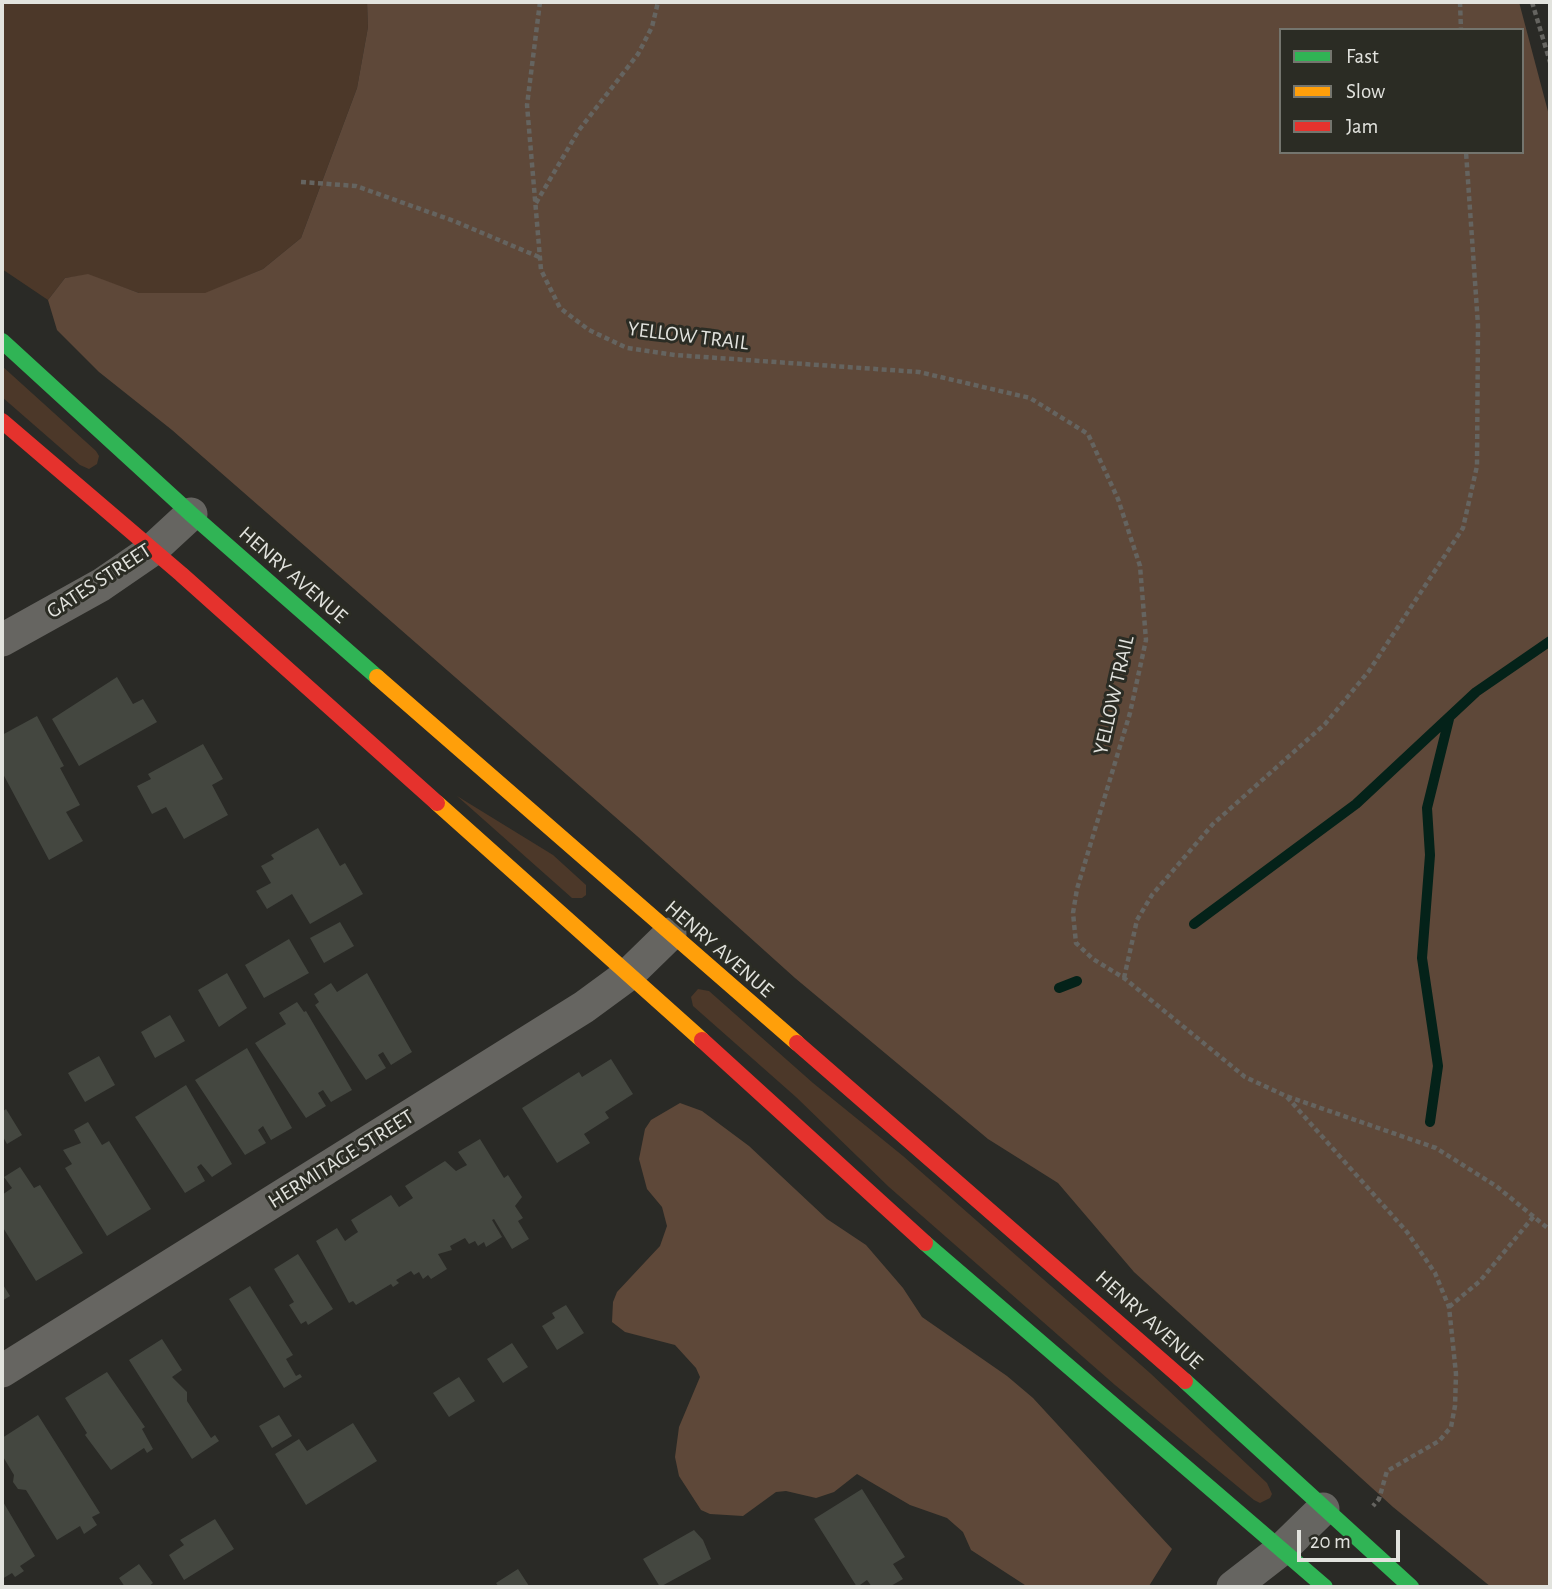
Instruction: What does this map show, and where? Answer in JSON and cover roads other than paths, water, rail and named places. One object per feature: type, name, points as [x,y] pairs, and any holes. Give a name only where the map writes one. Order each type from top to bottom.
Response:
[{"type":"main road","name":"HENRY AVENUE","points":[[2,341],[191,514],[670,934],[1096,1300],[1411,1587]]},
{"type":"main road","points":[[2,421],[152,550],[629,974],[931,1249],[1325,1587]]},
{"type":"street","name":"GATES STREET","points":[[2,640],[83,596],[152,550],[191,514]]},
{"type":"street","name":"HERMITAGE STREET","points":[[2,1371],[573,1014],[629,974],[670,934]]},
{"type":"street","points":[[1233,1587],[1282,1549],[1323,1509]]},
{"type":"waterway","points":[[1194,924],[1356,804],[1476,692],[1550,641]]},
{"type":"waterway","points":[[1430,1122],[1438,1066],[1422,958],[1430,855],[1427,808],[1449,719]]},
{"type":"waterway","points":[[1059,988],[1077,981]]}]
